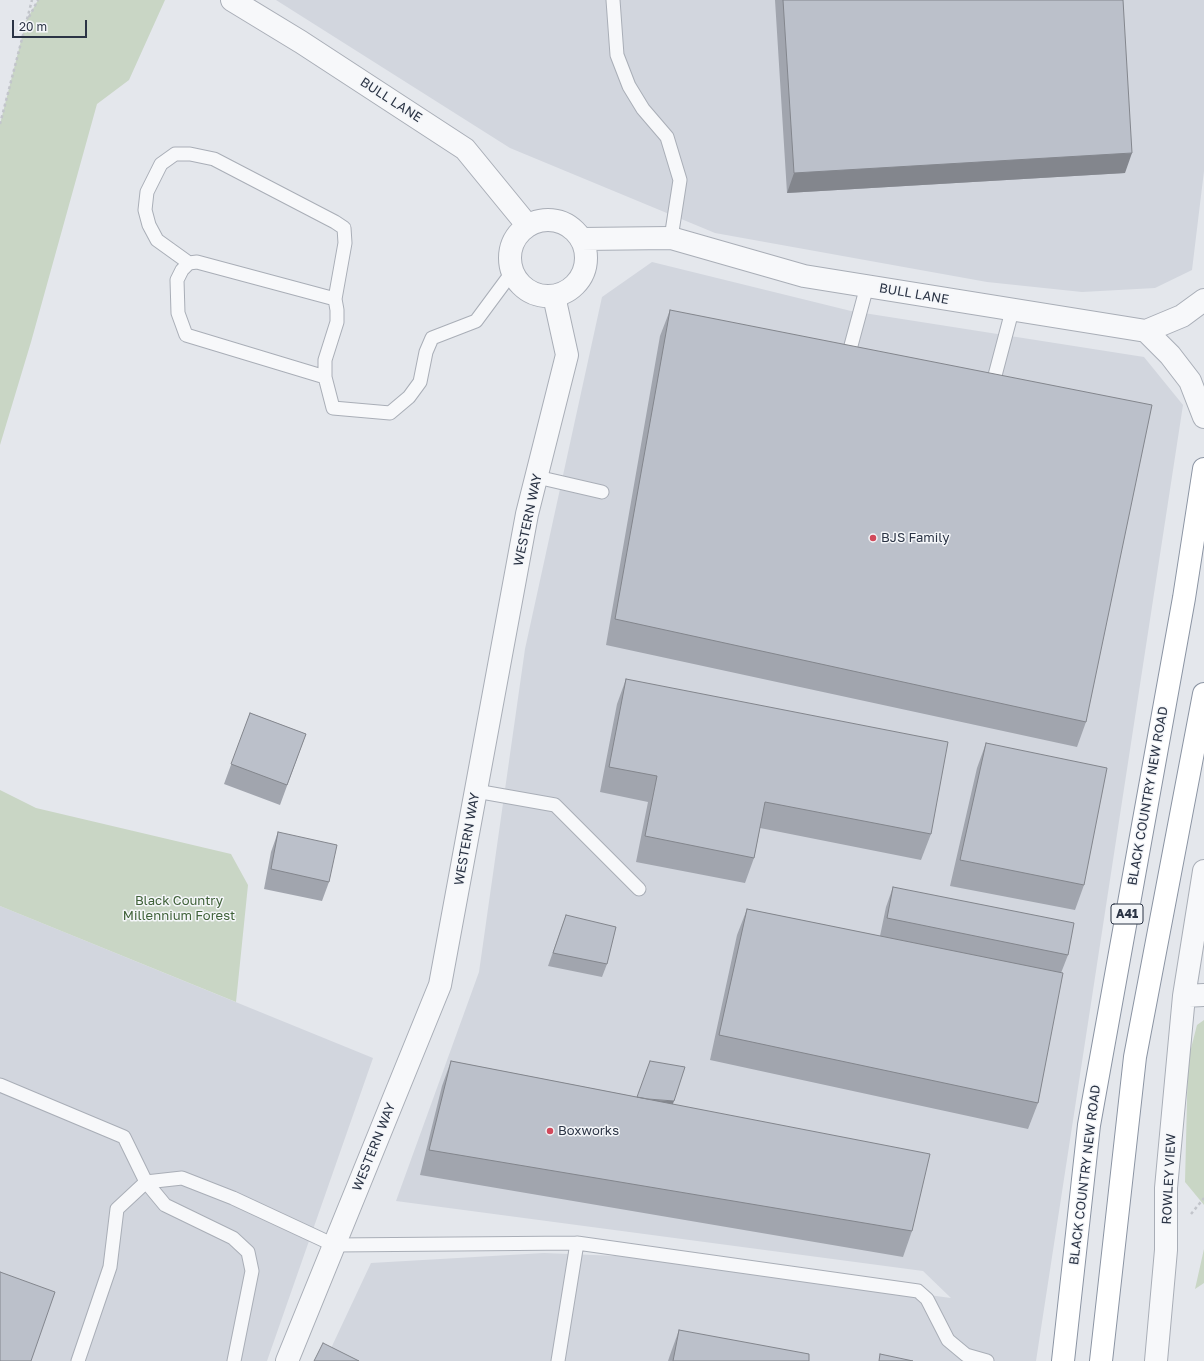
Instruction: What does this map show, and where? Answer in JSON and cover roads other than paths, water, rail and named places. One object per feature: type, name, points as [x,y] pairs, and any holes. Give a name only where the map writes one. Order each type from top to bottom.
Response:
[{"type":"highway","name":"BLACK COUNTRY NEW ROAD","points":[[1064,1361],[1089,1125],[1184,598],[1204,469]]},
{"type":"highway","name":"A41","points":[[1101,1361],[1135,1057],[1204,694]]},
{"type":"street","name":"BULL LANE","points":[[232,0],[301,42],[465,149],[528,226]]},
{"type":"street","points":[[551,220],[563,223],[573,230],[581,239],[586,257],[582,275],[571,288],[554,296],[541,295],[529,291],[519,282],[513,271],[511,259],[513,246],[519,235],[528,226],[539,221],[551,220]]},
{"type":"street","name":"BULL LANE","points":[[581,239],[671,238],[804,276],[1012,311],[1146,331]]},
{"type":"street","name":"WESTERN WAY","points":[[287,1361],[440,985],[526,522],[566,355],[554,296]]},
{"type":"street","points":[[1204,300],[1182,316],[1146,331],[1170,355],[1190,381],[1204,417]]},
{"type":"street","name":"ROWLEY VIEW","points":[[1156,1361],[1166,1250],[1166,1188],[1194,996],[1204,871]]},
{"type":"lane","points":[[612,0],[617,55],[629,86],[644,109],[667,137],[680,180],[671,238]]},
{"type":"lane","points":[[189,263],[157,240],[149,225],[145,210],[147,192],[161,164],[175,154],[190,154],[214,160],[344,228],[345,243],[335,299],[337,322],[325,360],[326,377],[334,408],[390,413],[408,397],[420,382],[426,352],[432,338],[476,321],[513,271]]},
{"type":"lane","points":[[326,377],[186,335],[178,313],[177,280],[182,270],[189,263],[197,262],[335,299]]},
{"type":"lane","points":[[849,353],[867,286]]},
{"type":"lane","points":[[993,383],[1012,311]]},
{"type":"lane","points":[[537,477],[602,492]]},
{"type":"lane","points":[[476,791],[555,805],[639,889]]},
{"type":"lane","points":[[0,1085],[124,1138],[146,1182],[165,1205],[233,1238],[248,1252],[252,1271],[234,1361]]},
{"type":"lane","points":[[78,1361],[110,1267],[117,1209],[146,1182],[182,1178],[233,1198],[334,1245],[577,1243],[918,1291],[927,1299],[948,1340],[966,1355],[987,1361]]},
{"type":"lane","points":[[558,1361],[577,1243]]},
{"type":"place","name":"BJS Family","points":[[873,538]]},
{"type":"place","name":"Boxworks","points":[[550,1131]]},
{"type":"park label","name":"Black Country Millennium Forest","points":[[179,908]]}]
